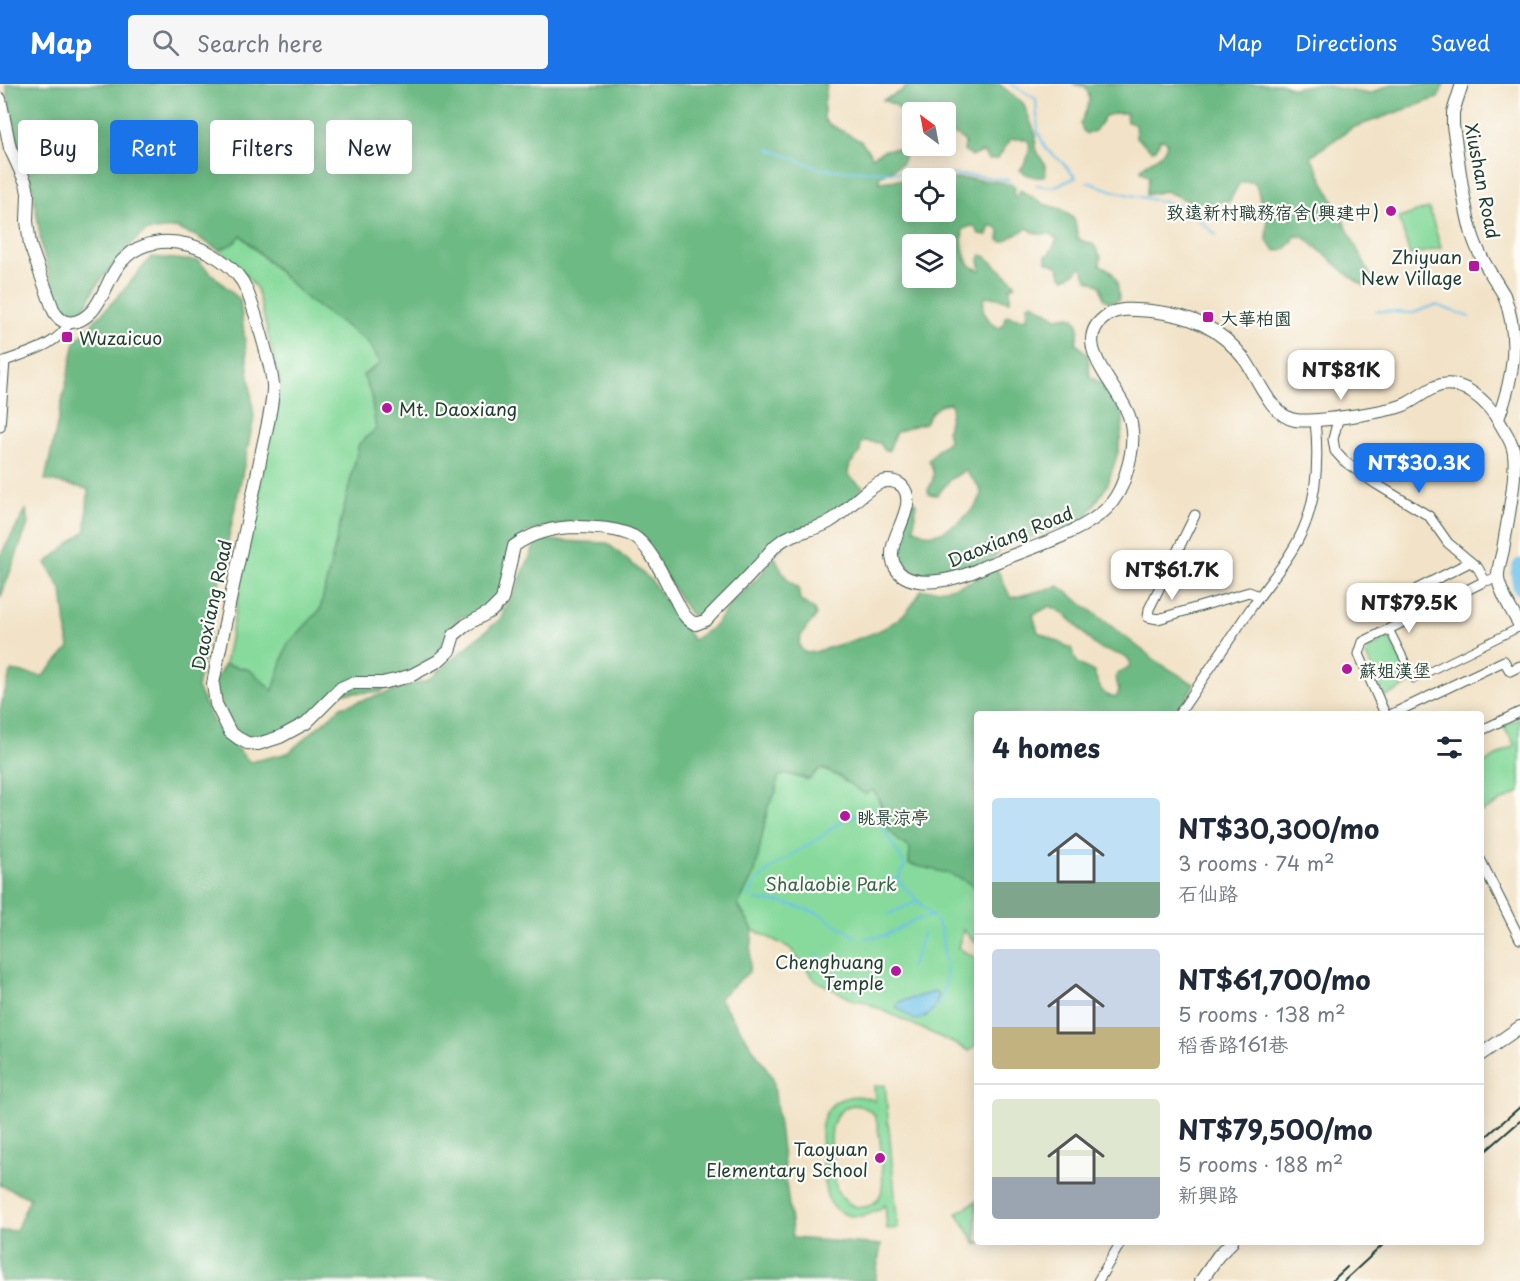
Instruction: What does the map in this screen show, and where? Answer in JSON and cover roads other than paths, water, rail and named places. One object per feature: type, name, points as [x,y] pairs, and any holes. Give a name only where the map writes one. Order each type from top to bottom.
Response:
[{"type":"street","name":"Xiushan Road","points":[[1462,84],[1452,112],[1452,126],[1472,234],[1478,252],[1506,298],[1517,336],[1514,374],[1498,419]]},
{"type":"street","points":[[0,99],[10,148],[26,183],[30,245],[56,316],[61,321],[69,323],[63,334],[49,344],[3,362],[0,427]]},
{"type":"street","name":"Daoxiang Road","points":[[69,323],[80,320],[93,310],[126,257],[135,250],[160,243],[190,244],[215,257],[236,274],[249,294],[274,387],[213,684],[216,704],[230,732],[247,743],[258,744],[280,737],[306,723],[341,688],[352,683],[399,679],[412,675],[438,661],[449,651],[454,635],[466,625],[491,611],[502,600],[514,546],[532,535],[546,531],[565,527],[596,528],[617,531],[634,537],[653,560],[685,616],[696,624],[706,620],[783,540],[832,520],[873,487],[886,481],[892,481],[901,486],[907,496],[906,508],[892,549],[893,561],[905,576],[919,581],[956,579],[1076,530],[1102,514],[1122,487],[1132,454],[1130,419],[1123,402],[1096,360],[1090,345],[1094,328],[1106,316],[1114,312],[1135,310],[1177,314],[1196,321],[1227,341],[1244,359],[1277,411],[1293,420],[1314,420],[1373,412],[1403,405],[1439,385],[1451,384],[1471,392],[1498,419],[1514,448],[1512,492],[1498,578]]},
{"type":"street","points":[[1339,416],[1333,439],[1335,451],[1344,462],[1429,516],[1448,543],[1478,568],[1485,580]]},
{"type":"street","points":[[1181,711],[1259,596],[1285,563],[1299,539],[1314,486],[1317,450],[1314,420]]},
{"type":"street","points":[[1195,515],[1149,609],[1148,617],[1158,619],[1249,592],[1259,596]]},
{"type":"street","points":[[1417,589],[1470,562]]},
{"type":"street","points":[[1384,711],[1359,654],[1363,642],[1485,580],[1498,578],[1520,626],[1414,679],[1389,629]]},
{"type":"street","points":[[1398,711],[1504,661],[1510,671],[1520,666]]},
{"type":"street","points":[[1484,729],[1520,712]]},
{"type":"street","points":[[1484,867],[1520,939]]},
{"type":"street","points":[[1484,1052],[1520,1027]]},
{"type":"street","points":[[1098,1281],[1119,1245]]},
{"type":"street","points":[[1202,1281],[1218,1256],[1229,1245]]},
{"type":"water","points":[[934,992],[939,995],[934,1009],[925,1017],[915,1020],[896,1007],[899,1002]]},
{"type":"waterway","points":[[1011,84],[1036,99],[1038,132],[1046,149],[1076,178]]},
{"type":"waterway","points":[[769,149],[821,169],[977,176],[1009,180]]},
{"type":"waterway","points":[[1036,185],[1053,187],[1075,178]]},
{"type":"waterway","points":[[1087,182],[1117,192],[1183,206],[1216,235]]},
{"type":"waterway","points":[[1377,311],[1413,313],[1436,305],[1470,317]]},
{"type":"waterway","points":[[1520,566],[1518,573],[1520,587]]},
{"type":"waterway","points":[[850,818],[871,808],[905,865],[898,880],[933,917]]},
{"type":"waterway","points":[[749,898],[753,888],[769,870],[844,820]]},
{"type":"waterway","points":[[884,879],[898,880]]},
{"type":"waterway","points":[[756,900],[784,903],[818,913],[856,937]]},
{"type":"waterway","points":[[889,914],[918,901]]},
{"type":"waterway","points":[[864,938],[884,936],[913,921],[931,916]]},
{"type":"waterway","points":[[935,920],[941,929],[947,975],[940,1007]]},
{"type":"waterway","points":[[910,967],[918,952],[923,933]]},
{"type":"waterway","points":[[818,955],[839,979],[862,991]]},
{"type":"railway","points":[[1484,1138],[1520,1107]]},
{"type":"railway","points":[[1484,1152],[1520,1121]]},
{"type":"railway","points":[[1344,1281],[1383,1245]]},
{"type":"railway","points":[[1332,1281],[1347,1267]]},
{"type":"place","name":"致遠新村職務宿舍(興建中)","points":[[1391,211]]},
{"type":"place","name":"Zhiyuan New Village","points":[[1474,266]]},
{"type":"place","name":"大華柏園","points":[[1208,317]]},
{"type":"place","name":"Wuzaicuo","points":[[67,337]]},
{"type":"place","name":"Mt. Daoxiang","points":[[387,408]]},
{"type":"place","name":"蘇姐漢堡","points":[[1347,669]]},
{"type":"place","name":"眺景涼亭","points":[[845,816]]},
{"type":"place","name":"Chenghuang Temple","points":[[896,971]]},
{"type":"place","name":"Taoyuan Elementary School","points":[[880,1158]]},
{"type":"park label","name":"Shalaobie Park","points":[[831,883]]}]
